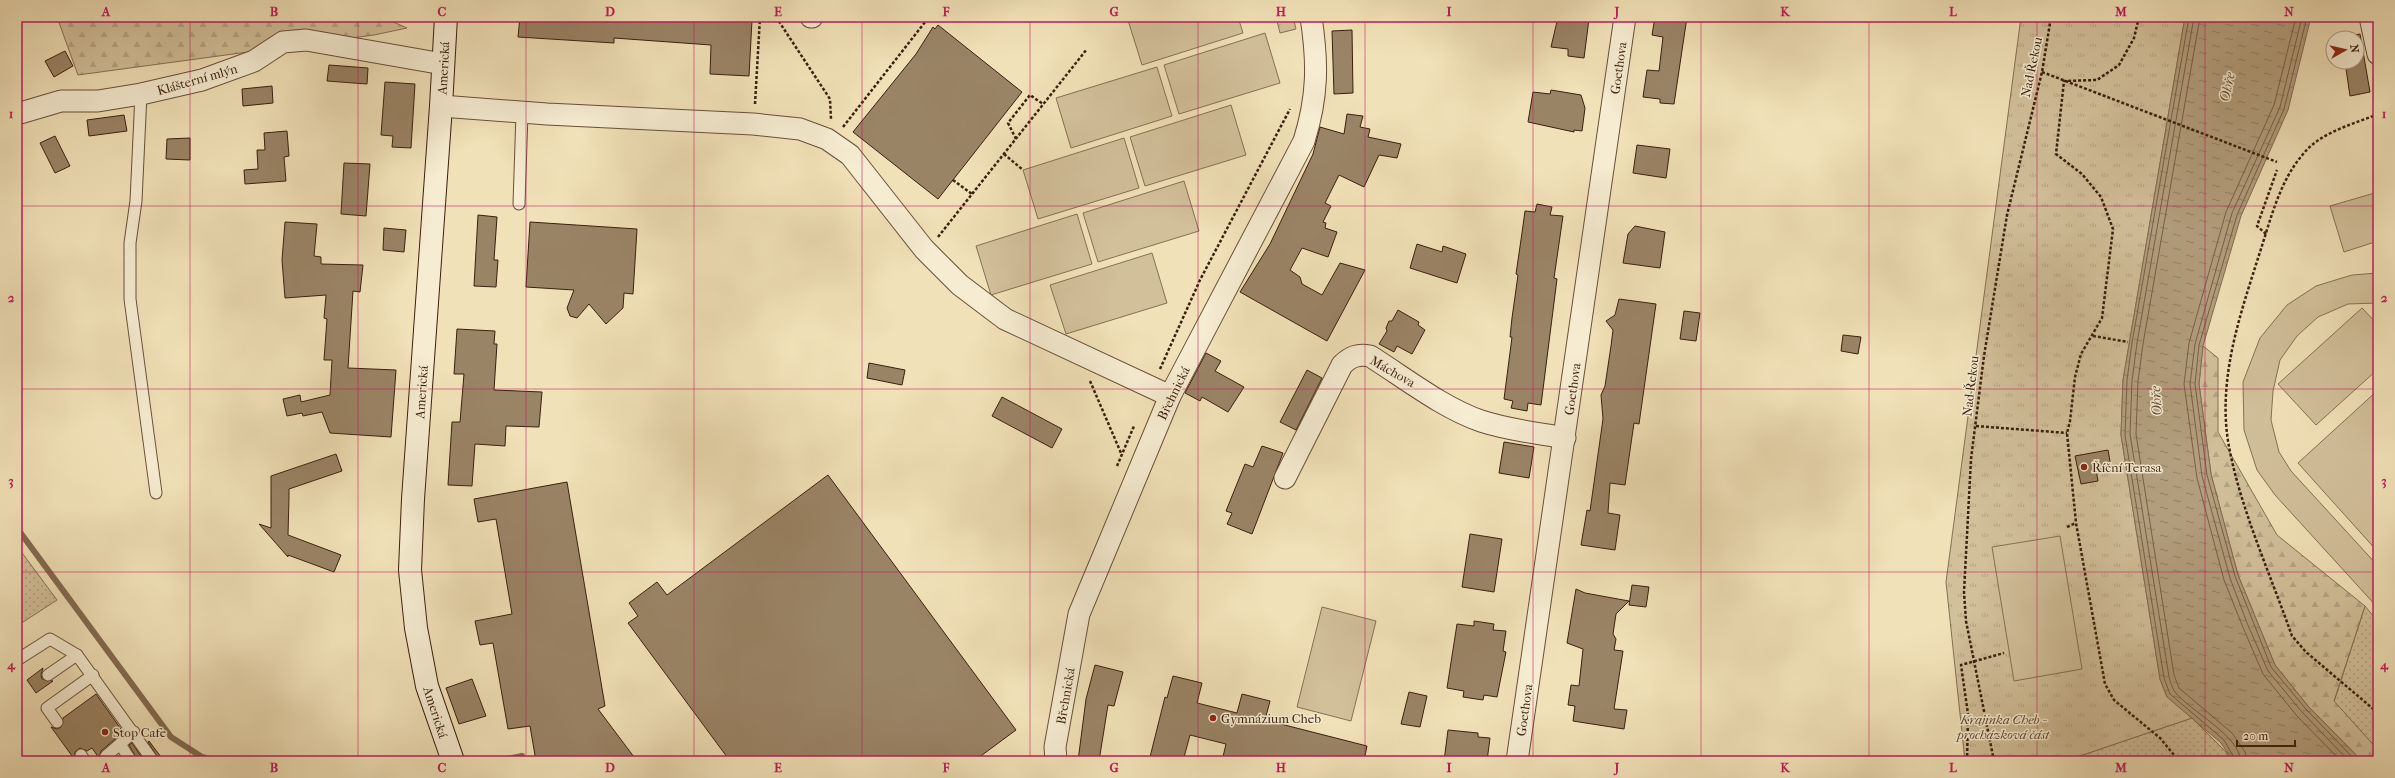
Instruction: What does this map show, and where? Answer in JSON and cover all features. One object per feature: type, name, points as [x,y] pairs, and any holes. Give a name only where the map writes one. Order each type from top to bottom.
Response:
[{"type":"street","name":"Americká","points":[[446,17],[441,106],[412,500],[410,570],[416,628],[427,686],[453,761]]},
{"type":"street","name":"Břehnická","points":[[1056,761],[1055,747],[1079,614],[1170,396],[1304,141],[1313,112],[1317,76],[1313,27],[1321,17]]},
{"type":"street","name":"Goethova","points":[[1517,761],[1625,17]]},
{"type":"street","points":[[2370,17],[2378,54]]},
{"type":"street","name":"Klášterní mlýn","points":[[17,114],[61,101],[98,101],[141,94],[202,80],[234,70],[254,61],[283,42],[306,40],[443,64]]},
{"type":"street","points":[[441,106],[522,113],[753,124],[800,129],[831,141],[850,154],[924,249],[960,285],[1005,319],[1170,396]]},
{"type":"street","name":"Máchova","points":[[1285,478],[1342,365],[1350,357],[1360,355],[1370,356],[1459,411],[1481,421],[1503,427],[1565,438]]},
{"type":"lane","points":[[141,94],[136,201],[130,243],[130,299],[156,493]]},
{"type":"lane","points":[[519,204],[522,113]]},
{"type":"lane","points":[[17,660],[50,639],[77,655],[134,732],[153,761]]},
{"type":"lane","points":[[48,675],[77,655]]},
{"type":"lane","points":[[57,722],[47,708],[93,675]]},
{"type":"lane","points":[[105,759],[134,732]]},
{"type":"lane","points":[[120,744],[131,761]]},
{"type":"path","points":[[753,124],[760,17]]},
{"type":"path","points":[[776,17],[830,99],[831,141]]},
{"type":"path","points":[[831,141],[929,17]]},
{"type":"path","name":"Nad Řekou","points":[[1994,761],[1974,662],[1964,592],[1975,426],[1984,356],[2007,214],[2042,72],[2051,17]]},
{"type":"path","points":[[2064,81],[2096,80],[2119,65],[2134,38],[2139,17]]},
{"type":"path","points":[[924,249],[938,237],[1087,50]]},
{"type":"path","points":[[2042,72],[2275,161]]},
{"type":"path","points":[[2064,81],[2056,154],[2082,174],[2101,197],[2113,229],[2102,318],[2093,336],[2081,354],[2075,377],[2070,421],[2067,432],[2076,522],[2105,684],[2114,700],[2160,738],[2179,761]]},
{"type":"path","points":[[1016,139],[1008,123],[1030,95],[1043,104]]},
{"type":"path","points":[[2378,114],[2318,140],[2304,152],[2280,192],[2236,333],[2229,367],[2226,416],[2232,459],[2242,494],[2292,636],[2306,652],[2372,707],[2378,714]]},
{"type":"path","points":[[1004,154],[1023,170]]},
{"type":"path","points":[[2266,234],[2257,226],[2277,170]]},
{"type":"path","points":[[953,180],[972,194]]},
{"type":"path","points":[[2093,336],[2128,342]]},
{"type":"path","points":[[1078,353],[1121,453]]},
{"type":"path","points":[[1975,426],[2067,432]]},
{"type":"path","points":[[2067,527],[2076,522]]},
{"type":"path","points":[[1967,761],[1968,714],[1961,665],[2004,653]]},
{"type":"path","points":[[2372,707],[2378,708]]},
{"type":"green space","points":[[57,17],[382,17],[407,28],[374,35],[78,75]]},
{"type":"green space","points":[[1127,17],[1238,17],[1243,33],[1142,65]]},
{"type":"green space","points":[[1276,17],[1293,17],[1296,29],[1280,33]]},
{"type":"green space","name":"Krajinka Cheb - procházková část","points":[[2021,17],[2185,17],[2123,380],[2121,435],[2160,679],[2167,697],[2192,718],[2065,761],[1965,761],[1946,582]]},
{"type":"green space","points":[[1265,33],[1280,83],[1179,114],[1164,65]]},
{"type":"green space","points":[[1157,67],[1172,116],[1071,148],[1056,98]]},
{"type":"green space","points":[[1231,105],[1246,155],[1145,186],[1130,137]]},
{"type":"green space","points":[[1124,138],[1139,188],[1038,219],[1023,170]]},
{"type":"green space","points":[[1184,181],[1199,231],[1098,262],[1083,213]]},
{"type":"green space","points":[[2378,192],[2378,241],[2344,252],[2330,206]]},
{"type":"green space","points":[[1077,214],[1092,264],[991,295],[976,246]]},
{"type":"green space","points":[[1152,253],[1167,303],[1066,334],[1050,285]]},
{"type":"green space","points":[[2378,273],[2378,303],[2348,304],[2318,317],[2297,336],[2280,360],[2273,391],[2271,420],[2279,452],[2291,471],[2378,566],[2378,608],[2275,495],[2257,470],[2244,430],[2243,382],[2260,338],[2287,305],[2316,286],[2352,275]]},
{"type":"green space","points":[[2362,308],[2378,325],[2378,369],[2316,425],[2278,384]]},
{"type":"green space","points":[[2203,346],[2218,358],[2218,432],[2277,535],[2365,606],[2334,701],[2378,750],[2378,761],[2362,761],[2308,706],[2275,665],[2238,575],[2211,474],[2199,384]]},
{"type":"green space","points":[[2378,390],[2378,552],[2298,463]]},
{"type":"green space","points":[[2060,536],[2082,669],[2014,681],[1992,547]]},
{"type":"green space","points":[[17,546],[57,600],[17,626]]},
{"type":"green space","points":[[2365,606],[2378,622],[2378,750],[2334,702]]},
{"type":"green space","points":[[1322,607],[1376,621],[1351,721],[1297,707]]},
{"type":"green space","points":[[2192,718],[2226,752],[2232,761],[2065,761]]},
{"type":"water","name":"Ohře","points":[[2185,17],[2311,17],[2288,110],[2241,216],[2203,346],[2199,384],[2211,474],[2238,575],[2275,665],[2308,706],[2362,761],[2233,761],[2221,743],[2167,697],[2160,679],[2121,435],[2123,380]]},
{"type":"building","points":[[520,17],[710,17],[752,20],[749,76],[710,74],[711,45],[614,38],[614,43],[518,37]]},
{"type":"building","points":[[1558,17],[1589,19],[1584,58],[1568,56],[1568,49],[1551,47]]},
{"type":"building","points":[[1655,17],[1687,17],[1674,104],[1660,103],[1660,99],[1643,97],[1647,70],[1659,71],[1663,37],[1652,35]]},
{"type":"building","points":[[938,25],[1022,92],[938,199],[853,132],[916,54],[933,27],[935,29]]},
{"type":"building","points":[[1352,30],[1353,93],[1334,94],[1332,31]]},
{"type":"building","points":[[65,51],[73,66],[54,77],[45,61]]},
{"type":"building","points":[[2365,63],[2370,92],[2350,96],[2346,70],[2365,70]]},
{"type":"building","points":[[329,65],[368,68],[367,84],[327,81]]},
{"type":"building","points":[[385,82],[415,84],[411,148],[392,147],[393,136],[381,135]]},
{"type":"building","points":[[272,86],[273,103],[243,106],[242,89]]},
{"type":"building","points":[[1551,90],[1581,95],[1585,108],[1582,131],[1574,130],[1574,132],[1528,122],[1533,92],[1550,94]]},
{"type":"building","points":[[1347,114],[1363,116],[1360,127],[1370,129],[1368,137],[1401,144],[1397,158],[1379,155],[1364,187],[1339,175],[1325,203],[1331,206],[1323,222],[1326,223],[1325,228],[1337,232],[1328,257],[1302,248],[1290,270],[1300,277],[1302,284],[1322,295],[1340,263],[1365,270],[1327,341],[1240,292],[1270,244],[1313,154],[1320,127],[1344,134]]},
{"type":"building","points":[[124,115],[127,131],[89,136],[87,120]]},
{"type":"building","points":[[287,131],[289,156],[284,157],[286,181],[245,184],[244,170],[258,169],[257,150],[265,150],[264,133]]},
{"type":"building","points":[[55,136],[70,166],[55,173],[40,143]]},
{"type":"building","points":[[190,138],[190,160],[166,159],[167,139]]},
{"type":"building","points":[[1637,145],[1670,149],[1666,178],[1633,173]]},
{"type":"building","points":[[344,163],[370,164],[366,216],[341,214]]},
{"type":"building","points":[[1537,204],[1552,207],[1550,215],[1563,216],[1554,278],[1557,279],[1541,405],[1528,403],[1527,411],[1511,408],[1513,401],[1504,399],[1518,275],[1516,274],[1525,211],[1535,212]]},
{"type":"building","points":[[478,215],[497,217],[494,260],[498,260],[496,287],[474,286]]},
{"type":"building","points":[[285,222],[317,224],[314,256],[321,257],[321,264],[363,265],[360,292],[353,291],[348,368],[396,370],[391,437],[330,433],[322,412],[303,416],[302,413],[287,416],[283,399],[300,395],[301,402],[330,395],[332,360],[324,360],[327,319],[324,318],[326,295],[285,298],[282,260]]},
{"type":"building","points":[[530,222],[637,229],[633,294],[624,293],[623,308],[606,324],[589,304],[577,318],[570,316],[567,308],[574,290],[526,287]]},
{"type":"building","points":[[1635,226],[1665,232],[1660,268],[1623,263],[1628,234]]},
{"type":"building","points":[[384,228],[406,230],[404,252],[383,250]]},
{"type":"building","points":[[1417,244],[1442,252],[1443,246],[1466,254],[1457,283],[1410,268]]},
{"type":"building","points":[[1619,299],[1656,304],[1639,424],[1634,423],[1625,485],[1610,483],[1608,513],[1620,515],[1615,550],[1581,545],[1587,510],[1590,511],[1603,419],[1601,395],[1605,386],[1613,330],[1606,321],[1615,315]]},
{"type":"building","points":[[1398,310],[1419,322],[1418,325],[1425,330],[1412,354],[1397,346],[1394,352],[1379,344],[1387,331],[1386,328],[1389,321],[1392,321]]},
{"type":"building","points":[[1684,311],[1700,313],[1696,341],[1680,339]]},
{"type":"building","points":[[457,329],[495,331],[494,344],[497,344],[494,390],[542,392],[539,427],[506,426],[505,446],[475,444],[472,486],[448,485],[452,422],[460,422],[464,374],[454,374]]},
{"type":"building","points":[[1843,335],[1861,337],[1858,354],[1841,351]]},
{"type":"building","points":[[1206,353],[1221,361],[1215,371],[1244,387],[1228,412],[1202,397],[1200,401],[1185,393]]},
{"type":"building","points":[[869,363],[905,370],[902,385],[867,378]]},
{"type":"building","points":[[1307,370],[1322,378],[1296,430],[1280,422]]},
{"type":"building","points":[[1002,397],[1062,429],[1052,448],[992,416]]},
{"type":"building","points":[[1504,442],[1534,447],[1529,478],[1499,473]]},
{"type":"building","points":[[1262,446],[1283,453],[1252,534],[1227,524],[1232,513],[1226,511],[1245,464],[1253,467]]},
{"type":"building","points":[[2108,450],[2111,467],[2096,470],[2098,481],[2081,484],[2075,456]]},
{"type":"building","points":[[336,454],[342,471],[289,489],[288,535],[341,555],[334,572],[288,555],[288,557],[259,524],[271,528],[271,476]]},
{"type":"building","points":[[828,475],[1016,730],[974,761],[730,761],[628,623],[638,616],[629,603],[657,582],[667,595]]},
{"type":"building","points":[[567,482],[605,706],[598,709],[637,761],[536,761],[530,726],[508,729],[493,643],[480,645],[475,621],[512,614],[496,519],[478,522],[474,499]]},
{"type":"building","points":[[1470,534],[1502,539],[1494,592],[1462,587]]},
{"type":"building","points":[[1632,585],[1649,587],[1646,607],[1629,605]]},
{"type":"building","points":[[1576,589],[1585,593],[1629,601],[1616,614],[1613,634],[1616,639],[1614,650],[1623,651],[1614,709],[1627,710],[1624,729],[1573,721],[1575,706],[1568,705],[1571,685],[1579,686],[1583,649],[1567,643]]},
{"type":"building","points":[[1474,621],[1494,624],[1493,630],[1506,631],[1503,651],[1506,652],[1497,697],[1484,695],[1483,700],[1463,697],[1464,691],[1447,688],[1457,624],[1474,626]]},
{"type":"building","points":[[1095,665],[1123,672],[1114,706],[1108,705],[1099,761],[1078,761],[1086,699]]},
{"type":"building","points":[[43,668],[41,675],[42,679],[53,681],[36,693],[27,680]]},
{"type":"building","name":"Gymnázium Cheb","points":[[1173,676],[1202,683],[1197,703],[1237,713],[1242,694],[1270,701],[1265,720],[1367,746],[1364,761],[1292,761],[1278,757],[1277,761],[1222,761],[1226,744],[1190,735],[1183,761],[1149,761],[1165,697],[1167,698]]},
{"type":"building","points":[[472,679],[486,716],[459,724],[446,688]]},
{"type":"building","points":[[1409,692],[1427,696],[1420,727],[1401,724]]},
{"type":"building","points":[[96,694],[123,732],[101,751],[99,758],[92,748],[87,751],[80,748],[75,752],[75,760],[51,727],[57,729],[61,727],[63,718]]},
{"type":"building","points":[[1448,730],[1478,733],[1478,737],[1490,738],[1487,761],[1444,761]]},
{"type":"building","points":[[149,741],[164,761],[160,761],[148,742]]},
{"type":"building","points":[[132,743],[144,761],[138,761],[129,745]]},
{"type":"waterway","points":[[17,528],[171,737],[202,757],[216,761]]},
{"type":"waterway","points":[[497,761],[522,756]]},
{"type":"place","name":"Říční Terasa","points":[[2084,467]]},
{"type":"place","name":"Gymnázium Cheb","points":[[1213,718]]},
{"type":"place","name":"Stop Cafe","points":[[105,732]]}]
